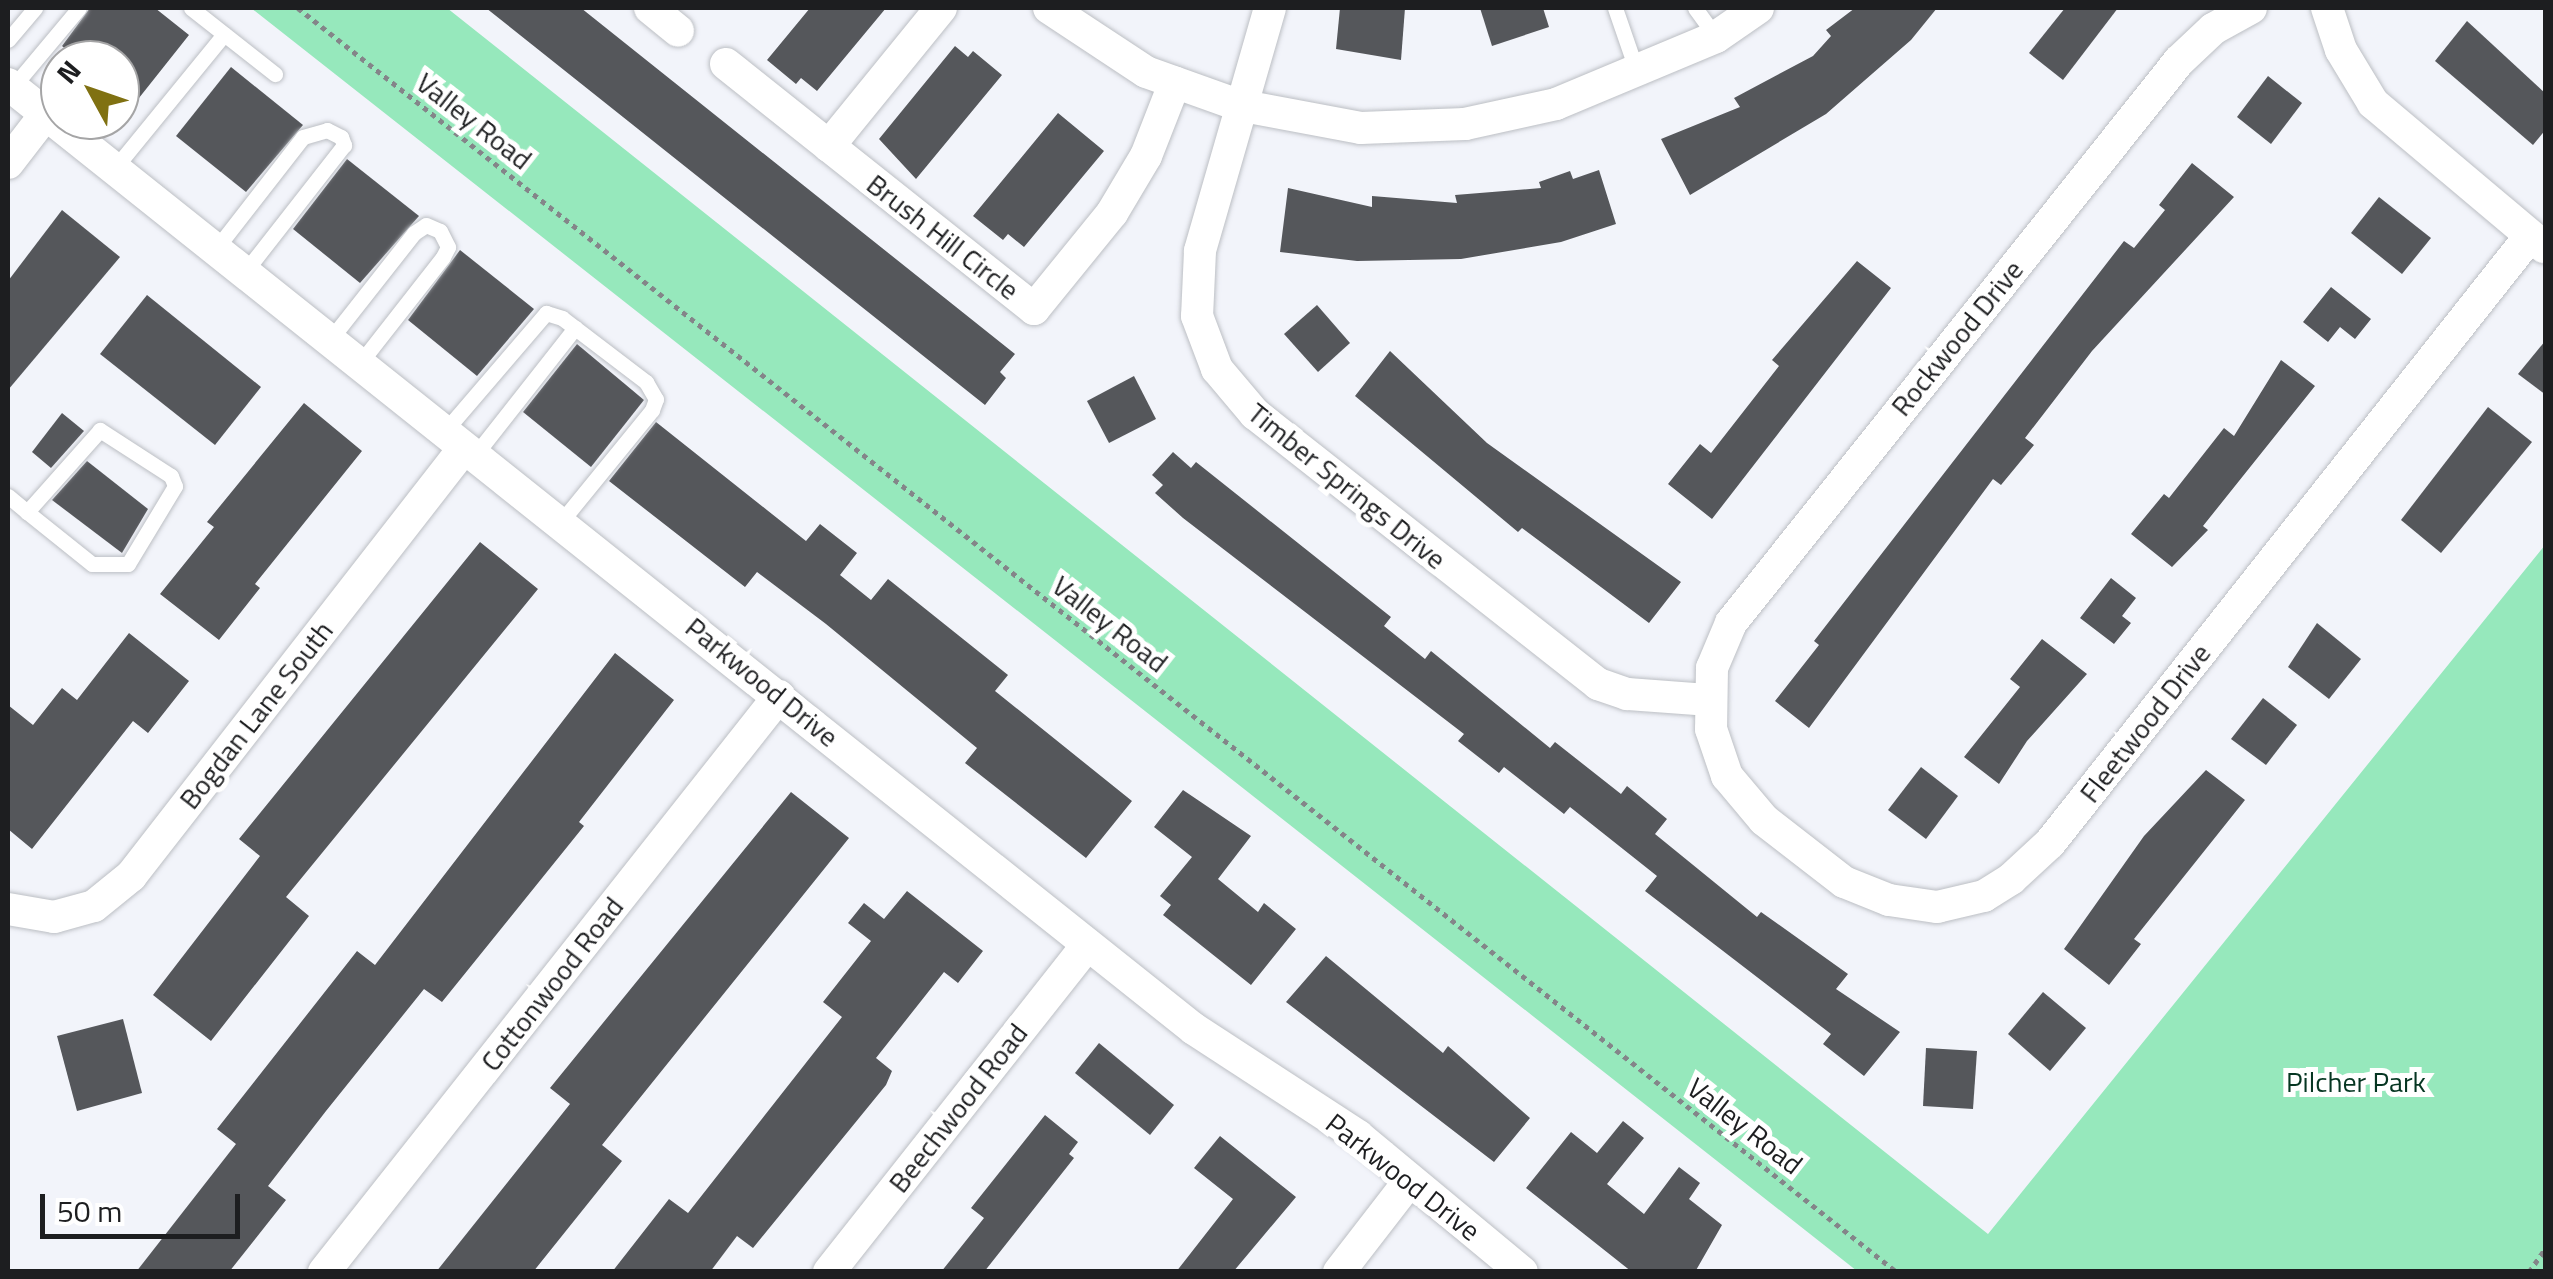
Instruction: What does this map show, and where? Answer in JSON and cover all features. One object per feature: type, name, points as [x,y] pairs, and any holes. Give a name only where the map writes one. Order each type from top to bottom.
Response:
[{"type":"street","points":[[650,8],[678,31]]},
{"type":"street","points":[[830,146],[941,8]]},
{"type":"street","points":[[1049,8],[1146,72],[1238,105],[1361,128],[1465,124],[1556,104],[1716,37],[1758,8]]},
{"type":"street","name":"Timber Springs Drive","points":[[1270,8],[1238,105],[1196,282],[1204,344],[1234,394],[1598,684],[1627,694],[1708,700]]},
{"type":"street","name":"Rockwood Drive","points":[[1708,700],[1722,643],[1744,605],[2179,62],[2213,29],[2251,8]]},
{"type":"street","points":[[2327,8],[2347,63],[2373,104],[2538,242]]},
{"type":"street","name":"Brush Hill Circle","points":[[726,64],[1034,309],[1112,213],[1146,156],[1175,82]]},
{"type":"street","name":"Parkwood Drive","points":[[10,86],[40,110]]},
{"type":"street","points":[[8,163],[40,121]]},
{"type":"street","name":"Parkwood Drive","points":[[78,140],[1194,1029],[1358,1136],[1522,1272]]},
{"type":"street","name":"Fleetwood Drive","points":[[1708,700],[1721,759],[1738,794],[1822,867],[1889,900],[1937,907],[1984,896],[2050,843],[2538,242]]},
{"type":"street","name":"Bogdan Lane South","points":[[8,909],[54,917],[94,906],[130,876],[461,445]]},
{"type":"street","name":"Cottonwood Road","points":[[324,1272],[780,696]]},
{"type":"street","name":"Beechwood Road","points":[[830,1272],[1087,944]]},
{"type":"street","points":[[1338,1272],[1410,1180]]},
{"type":"lane","points":[[8,40],[35,8]]},
{"type":"lane","points":[[10,86],[79,8]]},
{"type":"lane","points":[[191,8],[275,74]]},
{"type":"lane","points":[[1615,8],[1637,72]]},
{"type":"lane","points":[[1695,8],[1716,37]]},
{"type":"lane","points":[[114,169],[224,34]]},
{"type":"lane","points":[[215,250],[302,137],[327,130],[341,137],[344,146],[244,273]]},
{"type":"lane","points":[[330,341],[420,228],[440,231],[448,247],[443,257],[359,364]]},
{"type":"lane","points":[[461,445],[537,319],[554,314],[646,382],[656,399],[560,522]]},
{"type":"lane","points":[[461,445],[575,328]]},
{"type":"lane","points":[[8,496],[27,512],[92,564],[128,564],[175,486],[171,476],[100,430],[27,512]]},
{"type":"path","name":"Valley Road","points":[[298,8],[1897,1272]]},
{"type":"path","points":[[2529,1272],[2546,1248]]},
{"type":"green space","name":"Pilcher Park","points":[[251,8],[447,8],[1988,1234],[2545,545],[2545,1271],[1857,1271]]},
{"type":"building","points":[[90,8],[155,8],[189,35],[140,97],[140,40],[66,40]]},
{"type":"building","points":[[486,8],[581,8],[1015,354],[1000,372],[1006,378],[985,405]]},
{"type":"building","points":[[810,8],[886,8],[817,91],[801,78],[796,84],[767,60]]},
{"type":"building","points":[[1340,8],[1405,8],[1401,60],[1336,49]]},
{"type":"building","points":[[1480,8],[1543,8],[1549,27],[1492,46]]},
{"type":"building","points":[[1855,8],[1937,8],[1911,40],[1826,114],[1690,195],[1661,139],[1740,107],[1734,98],[1813,56],[1831,36],[1826,30]]},
{"type":"building","points":[[2065,8],[2118,8],[2063,80],[2029,53]]},
{"type":"building","points":[[2467,21],[2546,94],[2546,129],[2533,145],[2435,61]]},
{"type":"building","points":[[955,46],[968,57],[973,51],[1002,75],[916,179],[879,139]]},
{"type":"building","points":[[231,67],[303,125],[246,192],[176,136]]},
{"type":"building","points":[[2268,76],[2302,103],[2271,144],[2237,117]]},
{"type":"building","points":[[1058,113],[1104,151],[1024,247],[1008,234],[1003,240],[973,216]]},
{"type":"building","points":[[347,159],[419,216],[360,283],[293,229]]},
{"type":"building","points":[[2192,163],[2234,197],[2092,351],[2025,438],[2034,445],[2001,485],[1993,479],[1809,728],[1775,701],[1819,645],[1814,641],[2124,241],[2134,248],[2165,210],[2159,205]]},
{"type":"building","points":[[1599,170],[1616,224],[1561,242],[1461,259],[1357,261],[1280,252],[1288,188],[1372,207],[1372,196],[1457,203],[1455,195],[1541,188],[1539,182],[1570,171],[1573,179]]},
{"type":"building","points":[[2379,197],[2431,238],[2402,274],[2351,233]]},
{"type":"building","points":[[62,210],[120,257],[8,390],[8,281]]},
{"type":"building","points":[[460,250],[534,309],[477,376],[408,320]]},
{"type":"building","points":[[1857,261],[1891,288],[1712,519],[1668,484],[1700,444],[1711,453],[1779,366],[1772,360]]},
{"type":"building","points":[[2331,287],[2371,319],[2355,339],[2340,327],[2328,342],[2303,322]]},
{"type":"building","points":[[147,295],[261,387],[215,445],[100,354]]},
{"type":"building","points":[[1317,305],[1350,343],[1318,372],[1284,334]]},
{"type":"building","points":[[2546,340],[2546,395],[2518,374]]},
{"type":"building","points":[[577,344],[644,400],[591,467],[523,412]]},
{"type":"building","points":[[1390,351],[1487,443],[1681,582],[1649,623],[1522,528],[1518,532],[1355,396]]},
{"type":"building","points":[[2281,360],[2315,386],[2203,526],[2208,530],[2172,567],[2131,534],[2164,494],[2169,498],[2224,428],[2234,436]]},
{"type":"building","points":[[1134,376],[1156,419],[1109,443],[1087,401]]},
{"type":"building","points":[[304,403],[362,451],[255,584],[260,588],[219,640],[160,594],[214,527],[207,522]]},
{"type":"building","points":[[2488,407],[2532,442],[2441,553],[2401,520]]},
{"type":"building","points":[[62,413],[84,431],[51,468],[32,452]]},
{"type":"building","points":[[656,422],[806,541],[820,524],[857,553],[840,575],[871,600],[888,579],[1008,675],[995,691],[1132,801],[1086,858],[965,763],[977,748],[826,624],[757,572],[745,587],[609,481]]},
{"type":"building","points":[[1173,452],[1191,468],[1196,462],[1391,617],[1384,626],[1425,659],[1431,651],[1550,748],[1555,742],[1621,794],[1627,786],[1667,819],[1655,834],[1757,917],[1761,912],[1848,974],[1836,989],[1900,1032],[1864,1076],[1823,1044],[1831,1034],[1645,891],[1657,876],[1570,807],[1564,814],[1504,767],[1499,773],[1458,741],[1464,734],[1155,493],[1163,485],[1152,475]]},
{"type":"building","points":[[87,461],[148,509],[122,553],[52,500]]},
{"type":"building","points":[[480,542],[538,589],[286,897],[309,916],[211,1041],[153,995],[260,856],[239,839]]},
{"type":"building","points":[[2111,578],[2136,598],[2122,616],[2131,623],[2114,644],[2080,618]]},
{"type":"building","points":[[2317,623],[2361,659],[2329,699],[2288,667]]},
{"type":"building","points":[[129,633],[189,681],[148,733],[133,721],[32,849],[8,829],[8,705],[33,725],[62,688],[77,700]]},
{"type":"building","points":[[2042,639],[2087,674],[2027,741],[1999,784],[1964,757],[2020,687],[2010,679]]},
{"type":"building","points":[[615,653],[674,700],[579,822],[584,826],[442,1002],[424,989],[326,1111],[268,1186],[286,1200],[229,1272],[136,1272],[236,1144],[217,1129],[357,951],[375,965]]},
{"type":"building","points":[[2263,698],[2297,725],[2266,765],[2231,739]]},
{"type":"building","points":[[1921,767],[1958,796],[1926,839],[1888,810]]},
{"type":"building","points":[[2206,770],[2245,800],[2134,939],[2141,944],[2109,985],[2064,949],[2144,836]]},
{"type":"building","points":[[1183,790],[1251,836],[1218,879],[1258,912],[1264,903],[1296,929],[1251,985],[1163,915],[1171,905],[1160,896],[1192,857],[1154,827]]},
{"type":"building","points":[[791,792],[849,838],[602,1145],[622,1161],[533,1272],[436,1272],[570,1104],[550,1088]]},
{"type":"building","points":[[907,891],[983,951],[958,983],[944,972],[876,1058],[892,1071],[886,1085],[753,1248],[737,1236],[710,1272],[612,1272],[669,1199],[688,1213],[842,1017],[823,1002],[871,941],[848,923],[864,903],[884,919]]},
{"type":"building","points":[[1326,956],[1443,1053],[1448,1046],[1530,1118],[1494,1162],[1286,1002]]},
{"type":"building","points":[[2043,992],[2086,1028],[2050,1071],[2008,1034]]},
{"type":"building","points":[[123,1019],[142,1093],[77,1111],[57,1036]]},
{"type":"building","points":[[1099,1043],[1174,1105],[1150,1135],[1075,1073]]},
{"type":"building","points":[[1926,1048],[1977,1051],[1973,1109],[1923,1106]]},
{"type":"building","points":[[1045,1115],[1078,1142],[1069,1154],[1074,1158],[984,1272],[941,1272],[984,1218],[971,1208]]},
{"type":"building","points":[[1623,1121],[1644,1138],[1607,1184],[1644,1214],[1679,1167],[1700,1183],[1689,1199],[1722,1225],[1695,1272],[1632,1272],[1526,1188],[1571,1132],[1597,1153]]},
{"type":"building","points":[[1220,1136],[1296,1197],[1233,1272],[1176,1272],[1233,1199],[1194,1168]]}]
